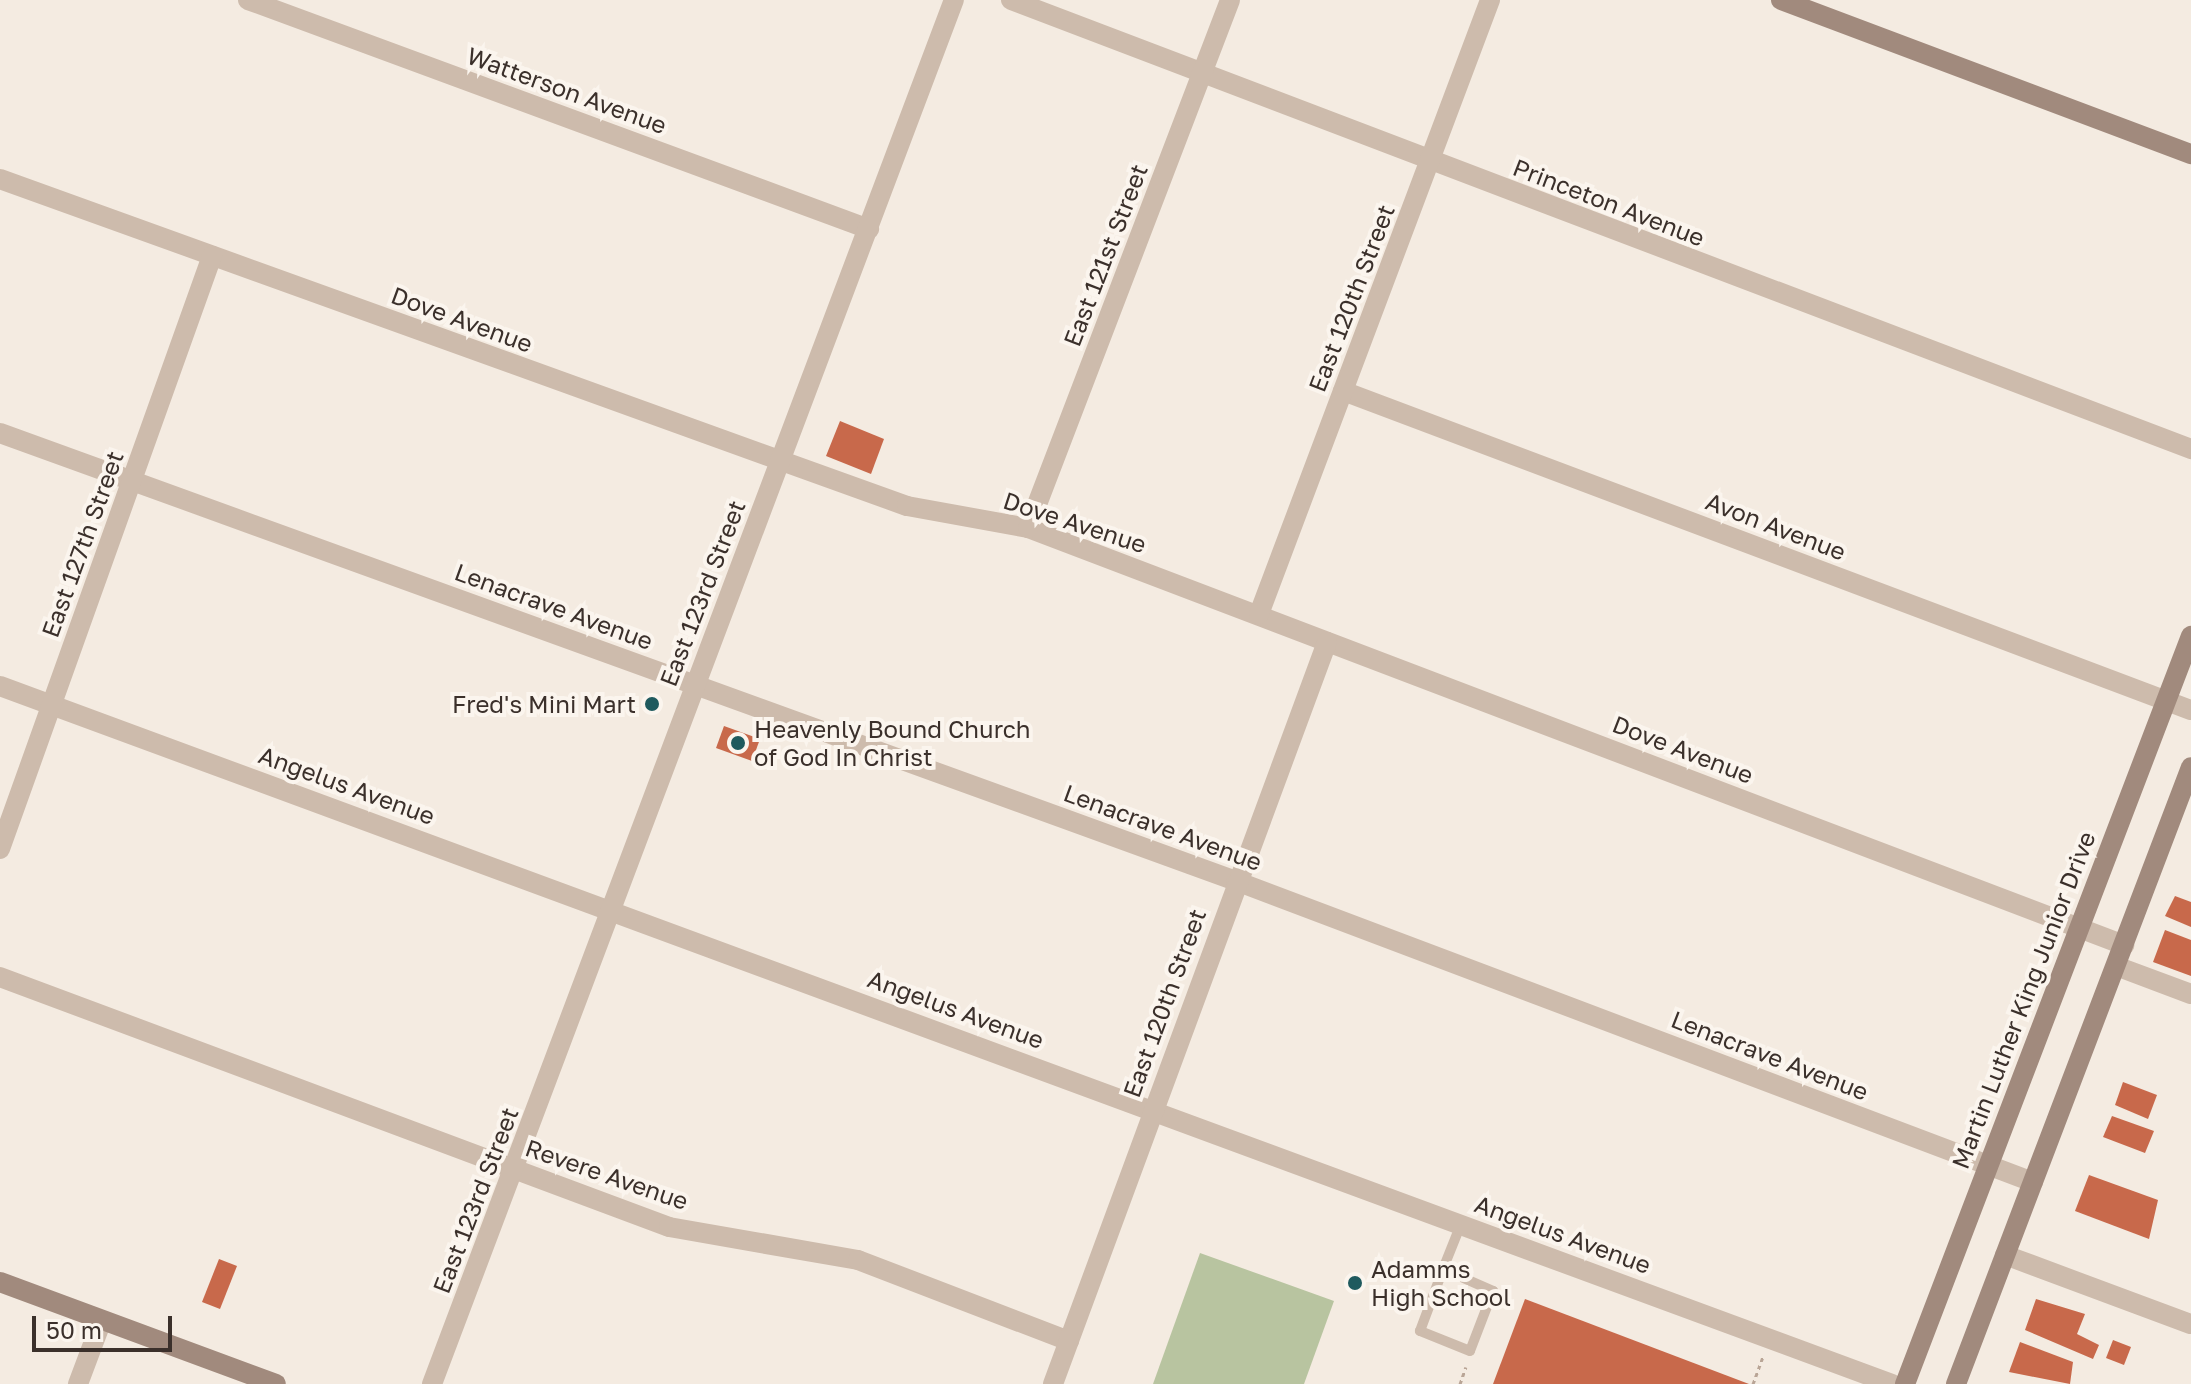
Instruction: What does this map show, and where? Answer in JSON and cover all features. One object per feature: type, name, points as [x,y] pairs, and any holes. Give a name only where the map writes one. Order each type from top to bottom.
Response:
[{"type":"main road","points":[[1781,0],[2191,154]]},
{"type":"main road","name":"Martin Luther King Junior Drive","points":[[1905,1384],[2191,636]]},
{"type":"main road","points":[[1956,1384],[2191,767]]},
{"type":"main road","points":[[0,1282],[276,1384]]},
{"type":"street","name":"Watterson Avenue","points":[[248,0],[869,229]]},
{"type":"street","name":"East 123rd Street","points":[[432,1384],[954,0]]},
{"type":"street","name":"Princeton Avenue","points":[[1011,0],[1430,163],[2191,449]]},
{"type":"street","name":"East 121st Street","points":[[1028,528],[1230,0]]},
{"type":"street","name":"East 120th Street","points":[[1259,614],[1490,0]]},
{"type":"street","name":"Dove Avenue","points":[[0,179],[907,506],[1028,528],[2124,945]]},
{"type":"street","name":"East 127th Street","points":[[0,849],[212,256]]},
{"type":"street","name":"Avon Avenue","points":[[1343,391],[2191,710]]},
{"type":"street","name":"Lenacrave Avenue","points":[[0,433],[1236,881],[2033,1182]]},
{"type":"street","name":"East 120th Street","points":[[1053,1384],[1236,881],[1327,642]]},
{"type":"street","name":"Angelus Avenue","points":[[0,686],[1892,1384]]},
{"type":"street","points":[[2116,966],[2191,994]]},
{"type":"street","name":"Revere Avenue","points":[[0,977],[669,1227],[858,1260],[1069,1341]]},
{"type":"street","points":[[2005,1255],[2191,1324]]},
{"type":"street","points":[[78,1384],[102,1320]]},
{"type":"lane","points":[[1443,1269],[1493,1291],[1470,1351],[1420,1331],[1443,1269],[1461,1224]]},
{"type":"path","points":[[1753,1384],[1763,1356]]},
{"type":"path","points":[[1460,1384],[1466,1367]]},
{"type":"green space","points":[[1200,1253],[1334,1301],[1304,1384],[1153,1384]]},
{"type":"building","points":[[840,421],[884,439],[871,474],[826,456]]},
{"type":"building","name":"Heavenly Bound Church of God In Christ","points":[[724,726],[760,739],[752,761],[716,748]]},
{"type":"building","points":[[2175,896],[2191,902],[2191,927],[2165,916]]},
{"type":"building","points":[[2165,930],[2191,940],[2191,976],[2153,962]]},
{"type":"building","points":[[2123,1082],[2157,1095],[2148,1119],[2115,1105]]},
{"type":"building","points":[[2112,1116],[2154,1131],[2145,1153],[2103,1137]]},
{"type":"building","points":[[2089,1175],[2158,1200],[2149,1239],[2075,1211]]},
{"type":"building","points":[[219,1259],[237,1266],[220,1309],[202,1302]]},
{"type":"building","points":[[1525,1299],[1749,1384],[1493,1384]]},
{"type":"building","points":[[2036,1299],[2085,1314],[2077,1334],[2099,1345],[2093,1359],[2025,1330]]},
{"type":"building","points":[[2113,1340],[2131,1347],[2124,1365],[2106,1358]]},
{"type":"building","points":[[2020,1342],[2073,1362],[2070,1384],[2009,1372]]},
{"type":"place","name":"Fred's Mini Mart","points":[[652,704]]},
{"type":"place","name":"Heavenly Bound Church of God In Christ","points":[[738,743]]},
{"type":"place","name":"Adamms High School","points":[[1355,1283]]}]
